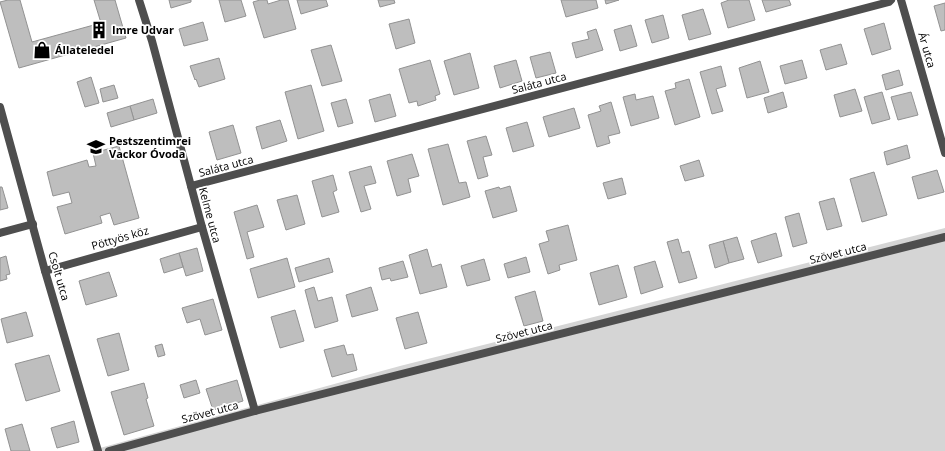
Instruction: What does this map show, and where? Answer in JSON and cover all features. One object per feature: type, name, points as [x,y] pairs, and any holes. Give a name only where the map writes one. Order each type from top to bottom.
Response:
[{"type":"street","name":"Kelme utca","points":[[139,0],[152,41],[202,227],[255,411]]},
{"type":"street","name":"Saláta utca","points":[[191,186],[889,2],[891,0]]},
{"type":"street","name":"Ár utca","points":[[901,0],[945,153]]},
{"type":"street","name":"Csolt utca","points":[[0,107],[45,270],[98,451]]},
{"type":"street","points":[[0,233],[33,224]]},
{"type":"street","name":"Pöttyös köz","points":[[45,270],[202,227]]},
{"type":"street","name":"Szövet utca","points":[[110,451],[255,411],[945,237]]},
{"type":"shaded area","points":[[945,228],[945,451],[89,451],[400,366]]},
{"type":"building","name":"Imre Udvar","points":[[20,0],[32,42],[101,23],[94,0],[115,0],[126,38],[19,68],[0,2]]},
{"type":"building","points":[[169,0],[191,0],[191,2],[171,8]]},
{"type":"building","points":[[219,0],[241,0],[246,16],[225,22]]},
{"type":"building","points":[[267,0],[268,4],[281,0],[288,0],[296,29],[264,38],[253,2]]},
{"type":"building","points":[[297,0],[326,0],[328,6],[301,14]]},
{"type":"building","points":[[378,0],[394,0],[395,3],[380,7]]},
{"type":"building","points":[[561,0],[596,0],[598,8],[566,17]]},
{"type":"building","points":[[605,0],[619,0],[606,4]]},
{"type":"building","points":[[729,0],[749,0],[755,20],[728,28],[721,3]]},
{"type":"building","points":[[762,0],[789,0],[791,5],[766,12]]},
{"type":"building","points":[[945,3],[945,30],[941,31],[934,6]]},
{"type":"building","points":[[703,9],[711,34],[689,40],[682,15]]},
{"type":"building","points":[[663,15],[669,38],[652,43],[645,20]]},
{"type":"building","points":[[409,19],[415,43],[396,49],[389,24]]},
{"type":"building","points":[[203,22],[208,40],[184,46],[179,29]]},
{"type":"building","points":[[884,23],[891,49],[872,55],[864,29]]},
{"type":"building","points":[[631,25],[637,46],[620,51],[614,30]]},
{"type":"building","points":[[596,29],[603,50],[576,58],[572,43],[589,39],[587,32]]},
{"type":"building","points":[[841,44],[847,64],[826,70],[820,50]]},
{"type":"building","points":[[331,45],[342,81],[322,86],[311,50]]},
{"type":"building","points":[[550,52],[556,73],[536,78],[530,57]]},
{"type":"building","points":[[470,53],[479,88],[454,95],[444,61]]},
{"type":"building","points":[[219,58],[225,79],[199,87],[190,66]]},
{"type":"building","points":[[430,60],[440,94],[435,96],[436,100],[418,106],[417,101],[409,103],[399,69]]},
{"type":"building","points":[[516,60],[522,81],[500,88],[494,66]]},
{"type":"building","points":[[802,60],[807,78],[785,84],[780,66]]},
{"type":"building","points":[[760,61],[769,92],[747,98],[739,68]]},
{"type":"building","points":[[721,66],[726,86],[716,89],[723,111],[712,114],[700,72]]},
{"type":"building","points":[[899,70],[903,85],[886,90],[882,75]]},
{"type":"building","points":[[91,77],[99,103],[85,107],[77,82]]},
{"type":"building","points":[[689,79],[700,117],[675,125],[665,91],[676,88],[675,83]]},
{"type":"building","points":[[114,85],[118,98],[103,102],[100,89]]},
{"type":"building","points":[[311,85],[324,131],[298,139],[285,92]]},
{"type":"building","points":[[855,89],[862,111],[840,117],[834,95]]},
{"type":"building","points":[[783,92],[787,107],[768,113],[764,98]]},
{"type":"building","points":[[882,92],[890,119],[872,124],[864,97]]},
{"type":"building","points":[[911,92],[918,115],[898,120],[891,97]]},
{"type":"building","points":[[390,94],[396,116],[375,122],[369,100]]},
{"type":"building","points":[[635,94],[636,100],[653,96],[659,118],[631,126],[623,97]]},
{"type":"building","points":[[153,99],[157,113],[134,120],[130,106]]},
{"type":"building","points":[[346,99],[353,123],[338,127],[331,103]]},
{"type":"building","points":[[611,102],[620,133],[608,136],[610,143],[597,147],[588,115],[601,111],[599,106]]},
{"type":"building","points":[[130,106],[134,120],[111,127],[107,113]]},
{"type":"building","points":[[574,108],[580,128],[549,137],[543,117]]},
{"type":"building","points":[[280,120],[287,141],[262,149],[256,127]]},
{"type":"building","points":[[527,122],[534,146],[513,152],[506,128]]},
{"type":"building","points":[[233,125],[241,153],[217,160],[209,132]]},
{"type":"building","points":[[486,136],[492,155],[483,157],[488,176],[478,179],[467,141]]},
{"type":"building","points":[[448,144],[459,183],[466,182],[470,197],[443,205],[428,149]]},
{"type":"building","points":[[907,145],[910,158],[887,165],[884,152]]},
{"type":"building","name":"Pestszentimrei Vackor Óvoda","points":[[119,146],[139,218],[114,225],[110,213],[100,216],[102,223],[65,234],[57,207],[72,203],[69,192],[53,196],[47,172],[87,160],[89,167],[96,166],[93,153]]},
{"type":"building","points":[[412,154],[419,176],[408,179],[411,192],[397,196],[387,161]]},
{"type":"building","points":[[699,160],[704,176],[685,181],[680,166]]},
{"type":"building","points":[[371,166],[376,183],[364,186],[371,209],[361,212],[349,172]]},
{"type":"building","points":[[937,170],[944,192],[918,199],[912,177]]},
{"type":"building","points":[[874,172],[887,215],[862,222],[850,179]]},
{"type":"building","points":[[333,175],[337,190],[333,192],[339,212],[322,217],[312,181]]},
{"type":"building","points":[[622,178],[626,194],[608,199],[603,183]]},
{"type":"building","points":[[510,186],[517,211],[493,218],[485,191]]},
{"type":"building","points":[[0,187],[2,187],[8,208],[0,210]]},
{"type":"building","points":[[297,195],[305,224],[286,230],[277,200]]},
{"type":"building","points":[[834,198],[842,226],[827,230],[819,202]]},
{"type":"building","points":[[257,205],[264,227],[247,232],[254,257],[247,259],[234,212]]},
{"type":"building","points":[[799,213],[807,243],[793,247],[785,217]]},
{"type":"building","points":[[568,225],[577,260],[559,265],[560,270],[548,274],[539,244],[549,241],[546,231]]},
{"type":"building","points":[[776,233],[782,256],[758,263],[751,241]]},
{"type":"building","points":[[737,237],[744,259],[729,263],[723,241]]},
{"type":"building","points":[[678,239],[682,253],[689,251],[697,278],[679,283],[667,242]]},
{"type":"building","points":[[723,241],[729,263],[715,268],[709,245]]},
{"type":"building","points":[[197,248],[203,271],[186,276],[179,253]]},
{"type":"building","points":[[427,249],[432,267],[441,264],[447,287],[420,294],[409,255]]},
{"type":"building","points":[[179,253],[183,267],[164,273],[160,259]]},
{"type":"building","points":[[6,256],[10,274],[6,275],[7,279],[0,281],[0,258]]},
{"type":"building","points":[[526,257],[530,272],[508,278],[504,264]]},
{"type":"building","points":[[287,258],[295,287],[258,298],[250,269]]},
{"type":"building","points":[[329,258],[333,272],[299,282],[295,268]]},
{"type":"building","points":[[484,259],[490,280],[467,286],[461,266]]},
{"type":"building","points":[[403,261],[408,277],[391,281],[390,278],[382,280],[379,268]]},
{"type":"building","points":[[655,261],[663,287],[641,294],[634,267]]},
{"type":"building","points":[[618,265],[627,297],[599,305],[590,273]]},
{"type":"building","points":[[109,272],[117,296],[86,305],[79,281]]},
{"type":"building","points":[[314,287],[318,301],[332,297],[338,321],[315,328],[305,290]]},
{"type":"building","points":[[371,287],[378,310],[352,317],[346,295]]},
{"type":"building","points":[[535,291],[543,321],[524,326],[515,297]]},
{"type":"building","points":[[213,299],[222,330],[205,335],[200,319],[187,323],[182,308]]},
{"type":"building","points":[[295,310],[304,341],[280,348],[271,317]]},
{"type":"building","points":[[26,312],[33,336],[7,343],[1,319]]},
{"type":"building","points":[[418,312],[427,343],[405,349],[396,318]]},
{"type":"building","points":[[119,333],[129,370],[108,376],[97,339]]},
{"type":"building","points":[[162,344],[165,355],[158,357],[155,346]]},
{"type":"building","points":[[344,345],[347,355],[353,354],[357,370],[332,377],[324,350]]},
{"type":"building","points":[[49,355],[60,391],[26,401],[15,364]]},
{"type":"building","points":[[196,380],[200,393],[184,398],[180,385]]},
{"type":"building","points":[[237,380],[243,401],[213,410],[206,389]]},
{"type":"building","points":[[144,383],[148,398],[146,399],[154,426],[124,435],[111,392]]},
{"type":"building","points":[[74,421],[79,442],[57,448],[51,428]]},
{"type":"building","points":[[22,424],[30,451],[11,451],[5,429]]},
{"type":"place","name":"Imre Udvar","points":[[99,30]]},
{"type":"place","name":"Állateledel","points":[[42,50]]},
{"type":"place","name":"Pestszentimrei Vackor Óvoda","points":[[96,147]]}]
